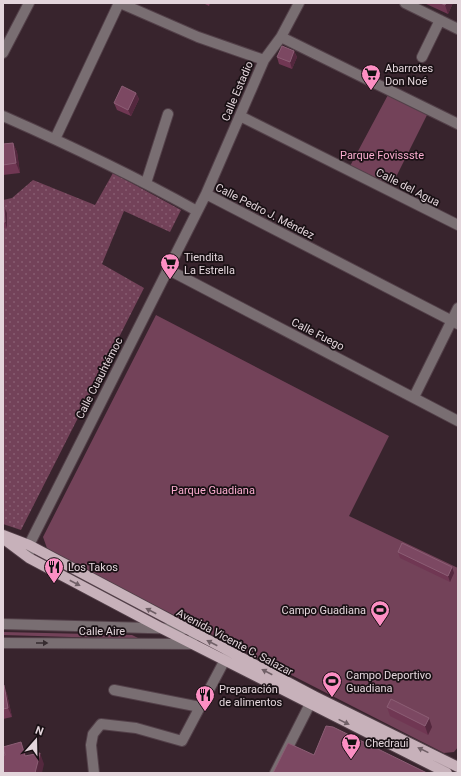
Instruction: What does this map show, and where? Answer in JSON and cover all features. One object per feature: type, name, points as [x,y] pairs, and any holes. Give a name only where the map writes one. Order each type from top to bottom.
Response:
[{"type":"main road","name":"Avenida Vicente C. Salazar","points":[[3,535],[29,545],[185,629],[193,639]]},
{"type":"main road","name":"Avenida Vicente C. Salazar","points":[[3,538],[29,558],[161,628],[193,639],[312,700],[447,773]]},
{"type":"main road","name":"Avenida Vicente C. Salazar","points":[[312,700],[456,767]]},
{"type":"street","points":[[3,53],[29,3]]},
{"type":"street","points":[[55,139],[119,3],[198,36],[264,60]]},
{"type":"street","name":"Calle Estadio","points":[[206,194],[264,60],[281,37],[300,3]]},
{"type":"street","points":[[405,3],[458,29]]},
{"type":"street","points":[[422,57],[440,20]]},
{"type":"street","points":[[281,37],[458,124]]},
{"type":"street","points":[[146,183],[168,114]]},
{"type":"street","points":[[3,116],[55,139],[146,183],[197,211]]},
{"type":"street","name":"Calle del Agua","points":[[240,116],[458,225]]},
{"type":"street","name":"Calle Pedro J. Méndez","points":[[197,211],[206,194],[455,322]]},
{"type":"street","name":"Calle Cuauhtémoc","points":[[29,558],[29,545],[197,211]]},
{"type":"street","name":"Calle Fuego","points":[[167,270],[458,421]]},
{"type":"street","points":[[414,397],[455,322],[458,308]]},
{"type":"street","name":"Calle Aire","points":[[3,624],[185,629]]},
{"type":"street","name":"Calle Aire","points":[[3,643],[193,639]]},
{"type":"street","points":[[94,773],[91,745],[93,734],[101,724],[136,728],[182,741],[226,656]]},
{"type":"street","points":[[114,690],[200,707]]},
{"type":"street","points":[[275,773],[312,700]]},
{"type":"green space","name":"Parque Fovissste","points":[[389,93],[428,113],[390,189],[349,168]]},
{"type":"green space","points":[[113,173],[181,210],[170,232],[124,211],[102,264],[144,288],[21,530],[3,524],[3,200],[12,198],[33,180],[95,205]]},
{"type":"green space","name":"Parque Guadiana","points":[[156,315],[389,436],[349,516],[458,568],[458,747],[454,752],[444,753],[48,551],[43,537]]},
{"type":"green space","points":[[3,632],[132,635],[140,639],[3,635]]},
{"type":"building","points":[[282,46],[294,51],[290,62],[277,57]]},
{"type":"building","points":[[122,86],[136,93],[128,110],[114,103]]},
{"type":"building","points":[[13,143],[16,163],[3,165],[3,144]]},
{"type":"building","points":[[4,207],[5,222],[3,222]]},
{"type":"building","points":[[402,543],[452,567],[448,576],[398,552]]},
{"type":"building","points":[[3,685],[8,708],[3,709]]},
{"type":"building","points":[[391,699],[429,718],[425,726],[387,707]]},
{"type":"building","name":"Chedraui","points":[[326,726],[333,727],[427,773],[273,773],[288,743],[314,755]]},
{"type":"building","points":[[21,742],[25,756],[40,753],[35,773],[3,773],[3,755],[5,755],[3,747]]},
{"type":"place","name":"Abarrotes Don Noé","points":[[371,91]]},
{"type":"place","name":"Tiendita La Estrella","points":[[170,280]]},
{"type":"place","name":"Los Takos","points":[[54,584]]},
{"type":"place","name":"Campo Guadiana","points":[[380,627]]},
{"type":"place","name":"Campo Deportivo Guadiana","points":[[332,698]]},
{"type":"place","name":"Preparación de alimentos","points":[[205,712]]},
{"type":"place","name":"Chedraui","points":[[351,760]]}]
